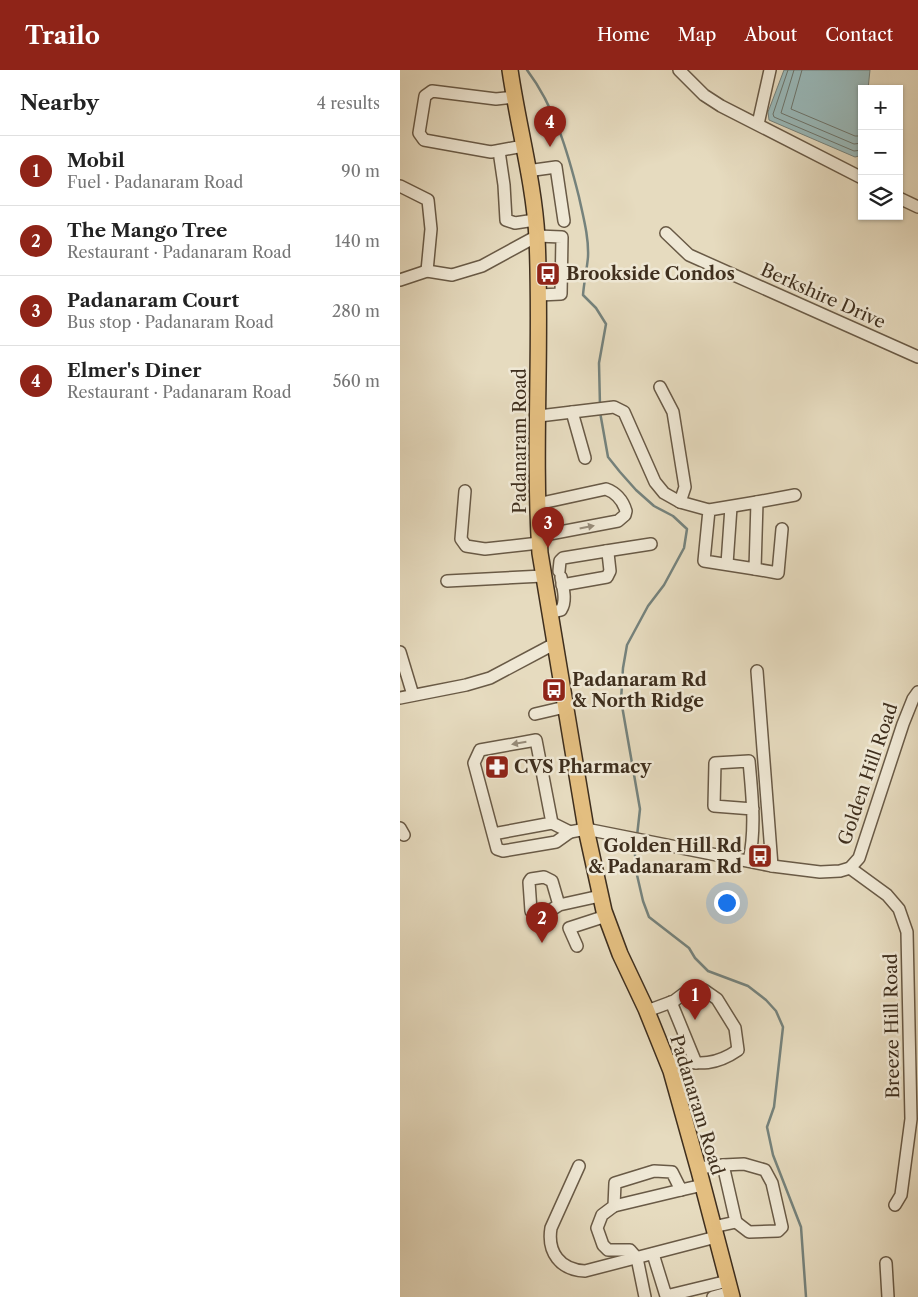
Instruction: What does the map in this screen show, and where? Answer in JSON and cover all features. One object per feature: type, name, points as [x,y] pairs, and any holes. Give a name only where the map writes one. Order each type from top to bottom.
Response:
[{"type":"main road","name":"Padanaram Road","points":[[510,70],[537,236],[539,295],[537,504],[539,539],[554,644],[586,829],[606,916],[620,954],[647,1011],[666,1060],[703,1185],[730,1290]]},
{"type":"street","points":[[679,70],[704,95],[721,106],[858,176]]},
{"type":"street","points":[[758,124],[770,70]]},
{"type":"street","points":[[514,97],[496,99],[432,91],[424,96],[419,133],[424,140],[491,152],[523,146]]},
{"type":"street","points":[[498,151],[504,184],[506,220],[515,223],[535,220]]},
{"type":"street","points":[[527,171],[556,167],[564,221]]},
{"type":"street","points":[[400,186],[428,200],[431,229],[427,271]]},
{"type":"street","points":[[903,200],[918,207]]},
{"type":"street","name":"Berkshire Drive","points":[[666,233],[689,255],[918,357]]},
{"type":"street","points":[[400,280],[427,271],[452,275],[482,266],[537,236],[562,237],[561,294],[539,295]]},
{"type":"street","points":[[660,387],[673,412],[685,487],[680,502]]},
{"type":"street","points":[[539,416],[614,407],[624,412],[655,482],[664,493],[680,502],[709,510],[795,495]]},
{"type":"street","points":[[572,412],[585,458]]},
{"type":"street","points":[[465,491],[461,539],[466,546],[486,549],[618,521],[625,515],[626,511],[619,497],[606,489],[537,504]]},
{"type":"street","points":[[755,569],[757,502]]},
{"type":"street","points":[[727,564],[731,507]]},
{"type":"street","points":[[709,510],[704,561],[778,573],[782,528]]},
{"type":"street","points":[[549,613],[561,610],[563,607],[564,601],[559,571],[560,561],[563,558],[652,544]]},
{"type":"street","points":[[562,585],[607,577],[610,571],[606,551]]},
{"type":"street","points":[[447,581],[543,574],[559,571]]},
{"type":"street","points":[[400,698],[466,685],[490,678],[554,644]]},
{"type":"street","points":[[400,652],[413,695]]},
{"type":"street","points":[[757,671],[772,866]]},
{"type":"street","name":"Golden Hill Road","points":[[586,829],[772,866],[820,872],[840,871],[850,868],[859,858],[903,724],[913,699],[918,692]]},
{"type":"street","points":[[535,714],[565,707]]},
{"type":"street","points":[[552,823],[536,740],[480,750],[474,763],[497,849],[503,851],[556,842],[570,832],[586,829]]},
{"type":"street","points":[[749,861],[754,830],[753,809],[749,761],[714,763],[714,806],[753,809]]},
{"type":"street","points":[[493,834],[552,823],[570,832]]},
{"type":"street","name":"Breeze Hill Road","points":[[850,868],[887,895],[899,908],[907,932],[911,1119],[901,1195],[895,1205]]},
{"type":"street","points":[[559,905],[600,896]]},
{"type":"street","points":[[578,946],[569,928],[606,916]]},
{"type":"street","points":[[647,1011],[671,1002],[690,989],[704,990],[717,999],[734,1028],[738,1050],[719,1060],[707,1064],[666,1060]]},
{"type":"street","points":[[671,1002],[696,1063]]},
{"type":"street","points":[[698,1168],[723,1165],[744,1164],[765,1170],[772,1183],[782,1227],[778,1232],[749,1232],[736,1222],[723,1165]]},
{"type":"street","points":[[579,1166],[552,1228],[550,1242],[552,1250],[562,1264],[572,1270],[601,1268],[653,1254],[715,1232],[736,1222]]},
{"type":"street","points":[[614,1206],[615,1183],[654,1171],[672,1172],[681,1190]]},
{"type":"street","points":[[645,1297],[637,1258],[630,1250],[608,1250],[603,1245],[597,1228],[602,1215],[614,1206],[703,1185]]},
{"type":"street","points":[[653,1254],[666,1296],[730,1290]]},
{"type":"street","points":[[886,1263],[888,1297]]},
{"type":"street","points":[[713,1297],[730,1290]]},
{"type":"water","points":[[784,70],[870,70],[868,85],[858,85],[858,156],[855,157],[769,120],[768,112]]},
{"type":"waterway","points":[[527,70],[537,84],[553,115],[570,164],[584,219],[588,242],[588,257],[583,295],[596,308],[606,324],[599,363],[600,406]]},
{"type":"waterway","points":[[600,412],[608,457],[636,490],[654,506],[673,516],[687,529],[684,548],[664,585],[648,606],[627,645],[623,668],[621,700],[640,809],[637,836]]},
{"type":"waterway","points":[[636,842],[637,875],[649,917],[689,948],[695,958],[708,971],[748,986],[766,1000],[776,1011],[783,1027],[774,1107],[767,1127],[773,1155],[801,1227],[806,1297]]},
{"type":"place","name":"Elmer's Diner","points":[[550,147]]},
{"type":"place","name":"Brookside Condos","points":[[548,274]]},
{"type":"place","name":"Padanaram Court","points":[[548,548]]},
{"type":"place","name":"Padanaram Rd & North Ridge","points":[[554,690]]},
{"type":"place","name":"CVS Pharmacy","points":[[497,767]]},
{"type":"place","name":"Golden Hill Rd & Padanaram Rd","points":[[760,856]]},
{"type":"place","name":"The Mango Tree","points":[[542,943]]},
{"type":"place","name":"Mobil","points":[[695,1020]]}]
